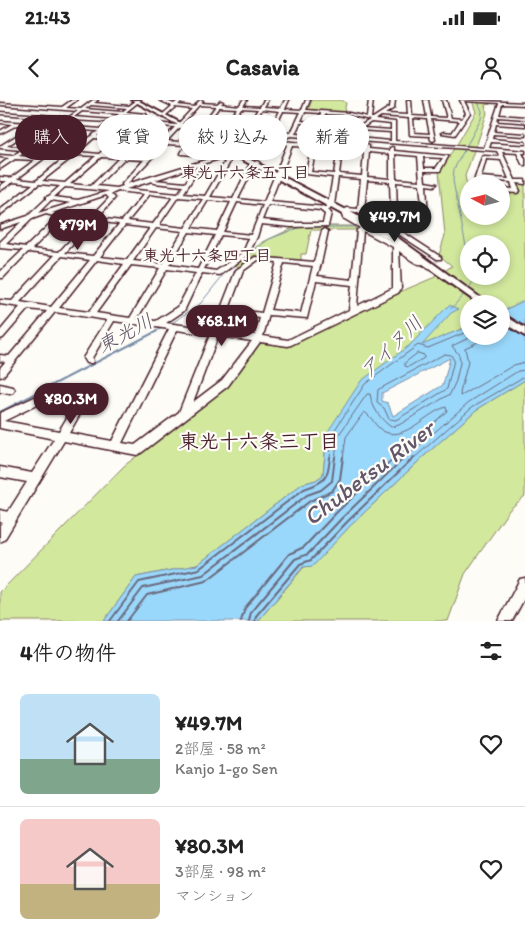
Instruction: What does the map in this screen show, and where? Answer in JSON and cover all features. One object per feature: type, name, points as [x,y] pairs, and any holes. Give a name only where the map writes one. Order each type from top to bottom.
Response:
[{"type":"main road","points":[[137,101],[164,115]]},
{"type":"main road","points":[[247,160],[392,237],[481,295]]},
{"type":"main road","points":[[445,271],[474,295]]},
{"type":"main road","points":[[510,315],[525,326]]},
{"type":"main road","points":[[510,322],[525,333]]},
{"type":"street","points":[[1,105],[10,100]]},
{"type":"street","points":[[26,106],[37,100]]},
{"type":"street","points":[[0,113],[30,115],[55,100]]},
{"type":"street","points":[[62,109],[75,100]]},
{"type":"street","points":[[75,115],[96,100]]},
{"type":"street","points":[[108,100],[113,103],[109,106]]},
{"type":"street","points":[[161,100],[175,106],[197,105],[217,108],[240,107],[349,114],[370,120],[393,123],[394,215]]},
{"type":"street","points":[[164,115],[181,100]]},
{"type":"street","points":[[211,115],[223,100]]},
{"type":"street","points":[[234,115],[245,100]]},
{"type":"street","points":[[256,115],[266,100]]},
{"type":"street","points":[[279,115],[287,100]]},
{"type":"street","points":[[302,115],[308,100]]},
{"type":"street","points":[[370,120],[371,100]]},
{"type":"street","points":[[370,120],[392,108],[394,100]]},
{"type":"street","points":[[409,100],[412,134],[432,135]]},
{"type":"street","points":[[426,100],[434,145]]},
{"type":"street","points":[[444,100],[449,120]]},
{"type":"street","points":[[444,133],[453,134],[468,113],[464,100],[523,104],[525,111],[499,111]]},
{"type":"street","points":[[120,115],[137,101]]},
{"type":"street","points":[[486,149],[496,123],[501,102]]},
{"type":"street","points":[[90,104],[130,107]]},
{"type":"street","points":[[1,105],[146,115]]},
{"type":"street","points":[[188,115],[197,105]]},
{"type":"street","points":[[380,115],[463,120]]},
{"type":"street","points":[[498,116],[525,118]]},
{"type":"street","points":[[441,119],[446,146]]},
{"type":"street","points":[[0,122],[15,123]]},
{"type":"street","points":[[496,123],[525,124]]},
{"type":"street","points":[[0,133],[15,124]]},
{"type":"street","points":[[514,124],[523,135]]},
{"type":"street","points":[[170,135],[179,126]]},
{"type":"street","points":[[287,136],[293,134],[297,126]]},
{"type":"street","points":[[369,130],[393,131]]},
{"type":"street","points":[[492,133],[523,135]]},
{"type":"street","points":[[87,142],[97,134]]},
{"type":"street","points":[[287,134],[297,134]]},
{"type":"street","points":[[93,137],[97,137]]},
{"type":"street","points":[[1,147],[15,138]]},
{"type":"street","points":[[369,140],[525,152]]},
{"type":"street","points":[[489,140],[525,143]]},
{"type":"street","points":[[287,143],[297,145]]},
{"type":"street","points":[[0,246],[217,273],[246,254],[290,144]]},
{"type":"street","points":[[1,147],[15,148]]},
{"type":"street","points":[[369,150],[446,157],[438,170],[421,169]]},
{"type":"street","points":[[499,150],[517,191],[510,191]]},
{"type":"street","points":[[518,151],[525,164]]},
{"type":"street","points":[[420,155],[426,218],[346,211],[346,218],[422,263]]},
{"type":"street","points":[[0,156],[14,157]]},
{"type":"street","points":[[0,167],[14,157]]},
{"type":"street","points":[[480,175],[484,157],[502,159]]},
{"type":"street","points":[[0,246],[48,198],[97,158]]},
{"type":"street","points":[[0,189],[37,160]]},
{"type":"street","points":[[0,212],[3,207],[64,160]]},
{"type":"street","points":[[92,188],[120,160]]},
{"type":"street","points":[[129,187],[124,185],[147,160]]},
{"type":"street","points":[[0,228],[215,160]]},
{"type":"street","points":[[132,321],[228,162],[225,160]]},
{"type":"street","points":[[311,160],[308,173],[434,184]]},
{"type":"street","points":[[0,179],[323,210],[329,208],[331,204],[339,160]]},
{"type":"street","points":[[361,212],[366,160]]},
{"type":"street","points":[[115,446],[166,326],[181,308],[255,164]]},
{"type":"street","points":[[91,315],[200,165]]},
{"type":"street","points":[[150,181],[186,185]]},
{"type":"street","points":[[512,181],[525,182]]},
{"type":"street","points":[[0,374],[148,193]]},
{"type":"street","points":[[14,304],[112,198],[108,194]]},
{"type":"street","points":[[48,198],[82,202]]},
{"type":"street","points":[[259,222],[291,225],[326,225],[328,213],[323,210]]},
{"type":"street","points":[[361,212],[406,237],[438,258]]},
{"type":"street","points":[[48,213],[92,220],[254,237]]},
{"type":"street","points":[[0,276],[62,216]]},
{"type":"street","points":[[353,311],[360,230],[365,228]]},
{"type":"street","points":[[224,310],[304,316],[325,231]]},
{"type":"street","points":[[1,303],[258,339],[292,342],[397,289],[396,246]]},
{"type":"street","points":[[184,413],[240,270],[257,258],[318,264]]},
{"type":"street","points":[[0,424],[137,450],[225,383],[258,339],[280,260]]},
{"type":"street","points":[[313,278],[355,283]]},
{"type":"street","points":[[0,336],[26,306]]},
{"type":"street","points":[[89,361],[87,358],[112,318]]},
{"type":"street","points":[[0,358],[11,360]]},
{"type":"street","points":[[0,418],[50,394],[83,400],[35,478],[5,517],[0,536]]},
{"type":"street","points":[[0,472],[35,478]]},
{"type":"street","points":[[510,619],[525,584]]},
{"type":"green space","points":[[312,100],[342,100],[346,103],[344,113],[308,110]]},
{"type":"green space","points":[[472,101],[491,104],[485,105],[487,113],[476,147],[456,146],[476,112]]},
{"type":"green space","points":[[455,147],[475,148],[465,175],[460,175],[460,225],[510,225],[510,192],[520,193],[516,184],[525,183],[525,300],[510,308],[510,295],[460,295],[460,330],[421,346],[327,433],[323,475],[316,480],[302,484],[197,565],[136,577],[104,621],[0,621],[0,592],[124,466],[226,385],[259,343],[290,345],[355,311],[435,277],[452,266],[439,255],[445,235],[439,171]]},
{"type":"green space","points":[[297,226],[353,226],[357,230],[311,230],[306,254],[301,254],[301,261],[254,255],[239,267],[235,265],[261,243]]},
{"type":"green space","points":[[525,380],[525,496],[510,509],[465,574],[448,621],[258,621],[304,567],[313,565],[350,526],[423,457],[476,410]]},
{"type":"water","name":"Chubetsu River","points":[[525,300],[525,380],[476,410],[423,457],[350,526],[313,566],[303,567],[258,621],[104,621],[136,577],[197,565],[302,484],[316,480],[323,475],[327,433],[361,381],[410,345],[449,305],[459,309],[451,313],[422,345],[460,330],[460,345],[510,345],[510,308]],"holes":[[[450,358],[443,385],[393,416],[388,403],[382,401],[382,393]]]},
{"type":"waterway","name":"アイヌ川","points":[[464,235],[453,181],[454,169],[481,119],[482,111],[477,100]]},
{"type":"waterway","name":"東光川","points":[[384,216],[385,223]]},
{"type":"waterway","name":"東光川","points":[[169,325],[200,304],[224,274],[269,239],[301,227],[359,227]]},
{"type":"waterway","name":"アイヌ川","points":[[467,290],[471,285]]},
{"type":"waterway","name":"アイヌ川","points":[[451,309],[465,293]]},
{"type":"waterway","name":"東光川","points":[[154,332],[165,327]]},
{"type":"waterway","name":"東光川","points":[[0,412],[157,331]]},
{"type":"tunnel","points":[[423,263],[438,258]]},
{"type":"district","name":"東光十六条五丁目","points":[[245,172]]},
{"type":"district","name":"東光十六条四丁目","points":[[207,255]]},
{"type":"district","name":"東光十六条三丁目","points":[[259,441]]}]
